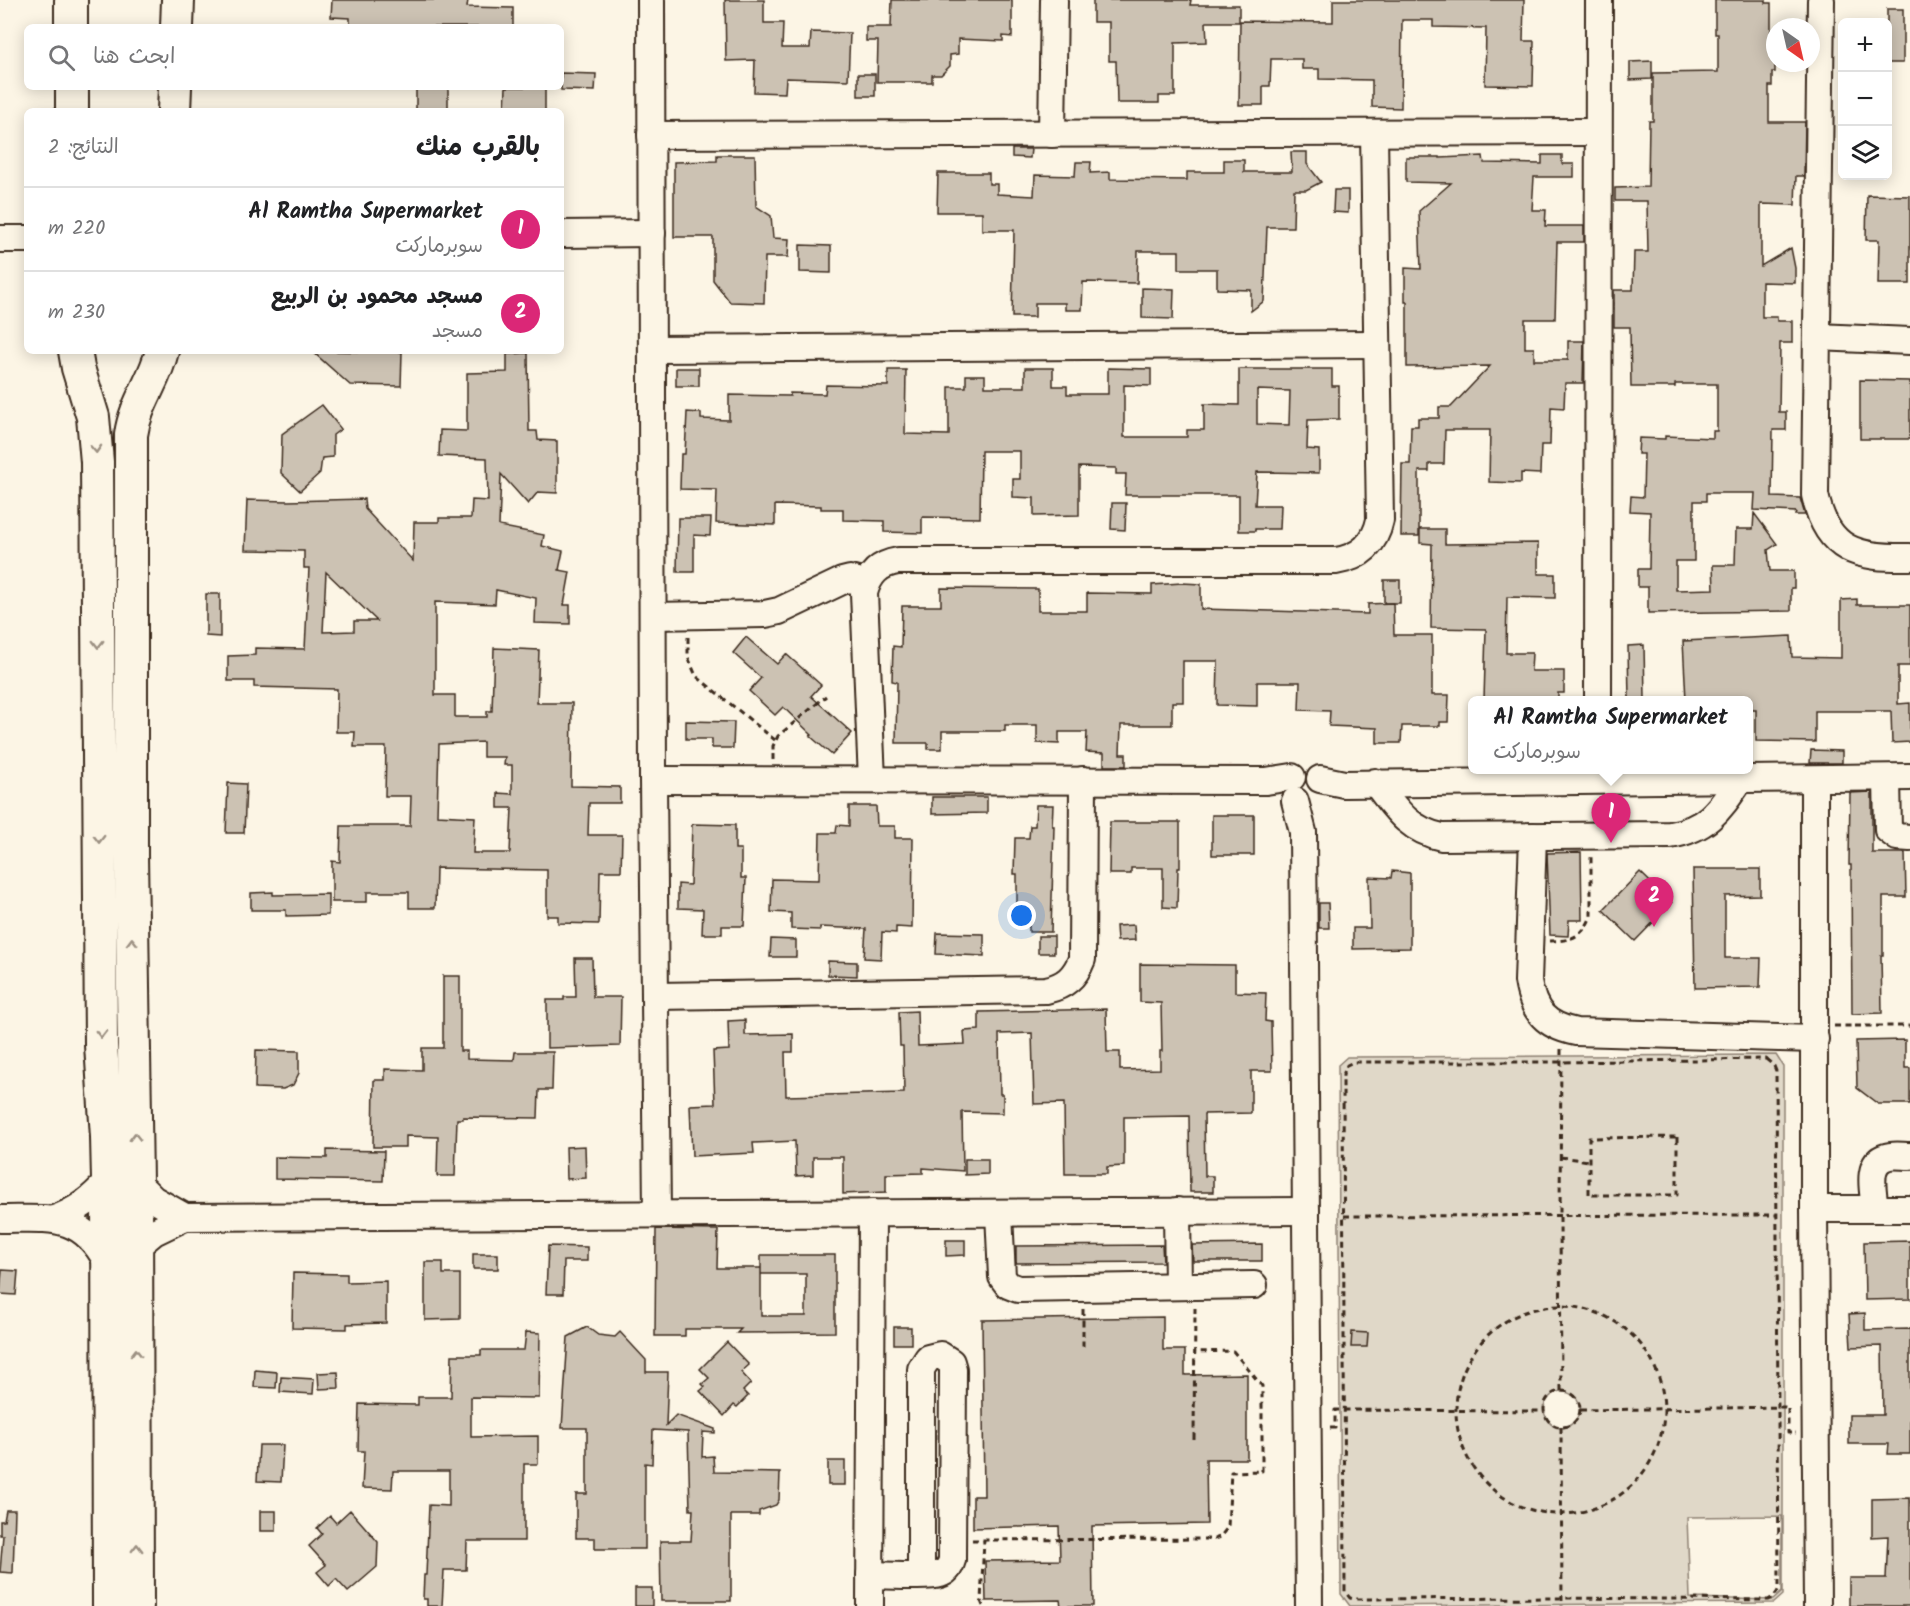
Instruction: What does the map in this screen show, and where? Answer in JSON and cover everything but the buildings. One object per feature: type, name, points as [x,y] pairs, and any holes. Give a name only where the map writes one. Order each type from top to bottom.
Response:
[{"type":"main road","points":[[71,0],[71,24]]},
{"type":"main road","points":[[177,24],[178,0]]},
{"type":"main road","points":[[72,90],[72,108]]},
{"type":"main road","points":[[174,108],[175,90]]},
{"type":"main road","points":[[76,354],[93,417],[97,462],[101,1045],[107,1137],[122,1181],[136,1247],[137,1606]]},
{"type":"main road","points":[[109,1606],[107,1262],[122,1181],[131,855],[131,435],[135,413],[155,374],[161,354]]},
{"type":"main road","points":[[93,417],[135,413]]},
{"type":"street","points":[[651,0],[653,780],[657,1214]]},
{"type":"street","points":[[1052,134],[1054,0]]},
{"type":"street","points":[[1598,696],[1597,132],[1599,0]]},
{"type":"street","points":[[1821,0],[1815,495],[1820,515],[1829,532],[1844,546],[1862,555],[1910,558]]},
{"type":"street","points":[[651,135],[1597,132]]},
{"type":"street","points":[[872,780],[864,593],[866,583],[879,567],[898,561],[1336,561],[1357,555],[1373,540],[1380,520],[1374,133]]},
{"type":"street","points":[[564,234],[652,233]]},
{"type":"street","points":[[0,239],[24,239]]},
{"type":"street","points":[[1817,337],[1910,341]]},
{"type":"street","points":[[652,348],[1377,344]]},
{"type":"street","points":[[653,616],[765,614],[779,611],[842,581],[850,579],[866,583]]},
{"type":"street","points":[[653,780],[1266,781],[1311,790],[1375,782],[1598,775],[1740,780],[1898,777],[1888,830],[1897,837],[1910,838]]},
{"type":"street","points":[[1814,779],[1817,1606]]},
{"type":"street","points":[[656,996],[1056,988],[1073,977],[1082,959],[1083,780]]},
{"type":"street","points":[[1375,782],[1405,819],[1422,831],[1442,837],[1670,835],[1693,829],[1712,817],[1740,780]]},
{"type":"street","points":[[1309,1606],[1304,832],[1311,790]]},
{"type":"street","points":[[1533,836],[1528,981],[1532,1000],[1542,1016],[1552,1024],[1564,1030],[1576,1032],[1815,1033]]},
{"type":"street","points":[[1875,1209],[1872,1174],[1876,1164],[1884,1157],[1910,1156]]},
{"type":"street","points":[[54,1219],[122,1181],[185,1217]]},
{"type":"street","points":[[1814,1209],[1910,1209]]},
{"type":"street","points":[[136,1247],[154,1232],[185,1217],[1306,1211]]},
{"type":"street","points":[[1177,1212],[1187,1286]]},
{"type":"street","points":[[870,1606],[872,1213]]},
{"type":"street","points":[[999,1213],[1002,1277],[1008,1285],[1018,1289],[1254,1285]]},
{"type":"street","points":[[0,1219],[54,1219],[67,1223],[92,1238],[101,1249],[107,1262]]},
{"type":"street","points":[[870,1575],[921,1575],[937,1575],[948,1568],[952,1560],[953,1369],[951,1362],[946,1358],[934,1355],[928,1358],[921,1369],[921,1575]]},
{"type":"path","points":[[688,615],[688,657],[696,676],[775,740]]},
{"type":"path","points":[[773,780],[775,740],[781,732],[826,696]]},
{"type":"path","points":[[1529,941],[1572,939],[1587,926],[1591,916],[1591,836]]},
{"type":"path","points":[[1815,1033],[1910,1026]]},
{"type":"path","points":[[1561,1391],[1560,1062],[1564,1030]]},
{"type":"path","points":[[1766,1059],[1771,1062],[1776,1071],[1779,1588],[1773,1598],[1768,1600],[1354,1599],[1350,1598],[1346,1592],[1342,1075],[1347,1065],[1353,1062],[1560,1062],[1766,1059]]},
{"type":"path","points":[[1677,1137],[1677,1195],[1589,1195],[1589,1161],[1589,1138],[1677,1137]]},
{"type":"path","points":[[1560,1157],[1589,1161]]},
{"type":"path","points":[[1343,1216],[1777,1215]]},
{"type":"path","points":[[1187,1286],[1195,1352],[1194,1439]]},
{"type":"path","points":[[1083,1288],[1083,1347]]},
{"type":"path","points":[[1560,1306],[1580,1308],[1600,1314],[1618,1323],[1634,1336],[1647,1352],[1656,1369],[1665,1409],[1662,1432],[1655,1454],[1642,1474],[1626,1491],[1585,1512],[1562,1515],[1538,1513],[1515,1505],[1495,1493],[1478,1476],[1465,1456],[1458,1434],[1455,1410],[1459,1383],[1469,1358],[1486,1336],[1508,1320],[1533,1309],[1560,1306]]},
{"type":"path","points":[[952,1540],[1214,1539],[1220,1537],[1228,1527],[1231,1472],[1262,1471],[1262,1386],[1233,1351],[1195,1352]]},
{"type":"path","points":[[1561,1391],[1575,1396],[1580,1410],[1574,1423],[1561,1427],[1549,1422],[1544,1410],[1548,1397],[1561,1391]]},
{"type":"path","points":[[1580,1410],[1788,1407],[1788,1433],[1816,1432]]},
{"type":"path","points":[[1308,1428],[1335,1428],[1335,1410],[1544,1410]]},
{"type":"path","points":[[1561,1427],[1563,1606]]},
{"type":"path","points":[[983,1606],[981,1601],[984,1540]]},
{"type":"shaded area","points":[[1776,1055],[1783,1066],[1783,1595],[1774,1603],[1350,1606],[1341,1594],[1338,1065],[1347,1057]],"holes":[[[1561,1391],[1573,1395],[1579,1402],[1580,1411],[1570,1425],[1563,1428],[1554,1426],[1547,1419],[1544,1410],[1546,1401]],[[1782,1516],[1782,1592],[1773,1600],[1690,1598],[1687,1517]]]},
{"type":"place","name":"Al Ramtha Supermarket","points":[[1611,843]]},
{"type":"place","name":"مسجد محمود بن الربيع","points":[[1654,927]]}]
